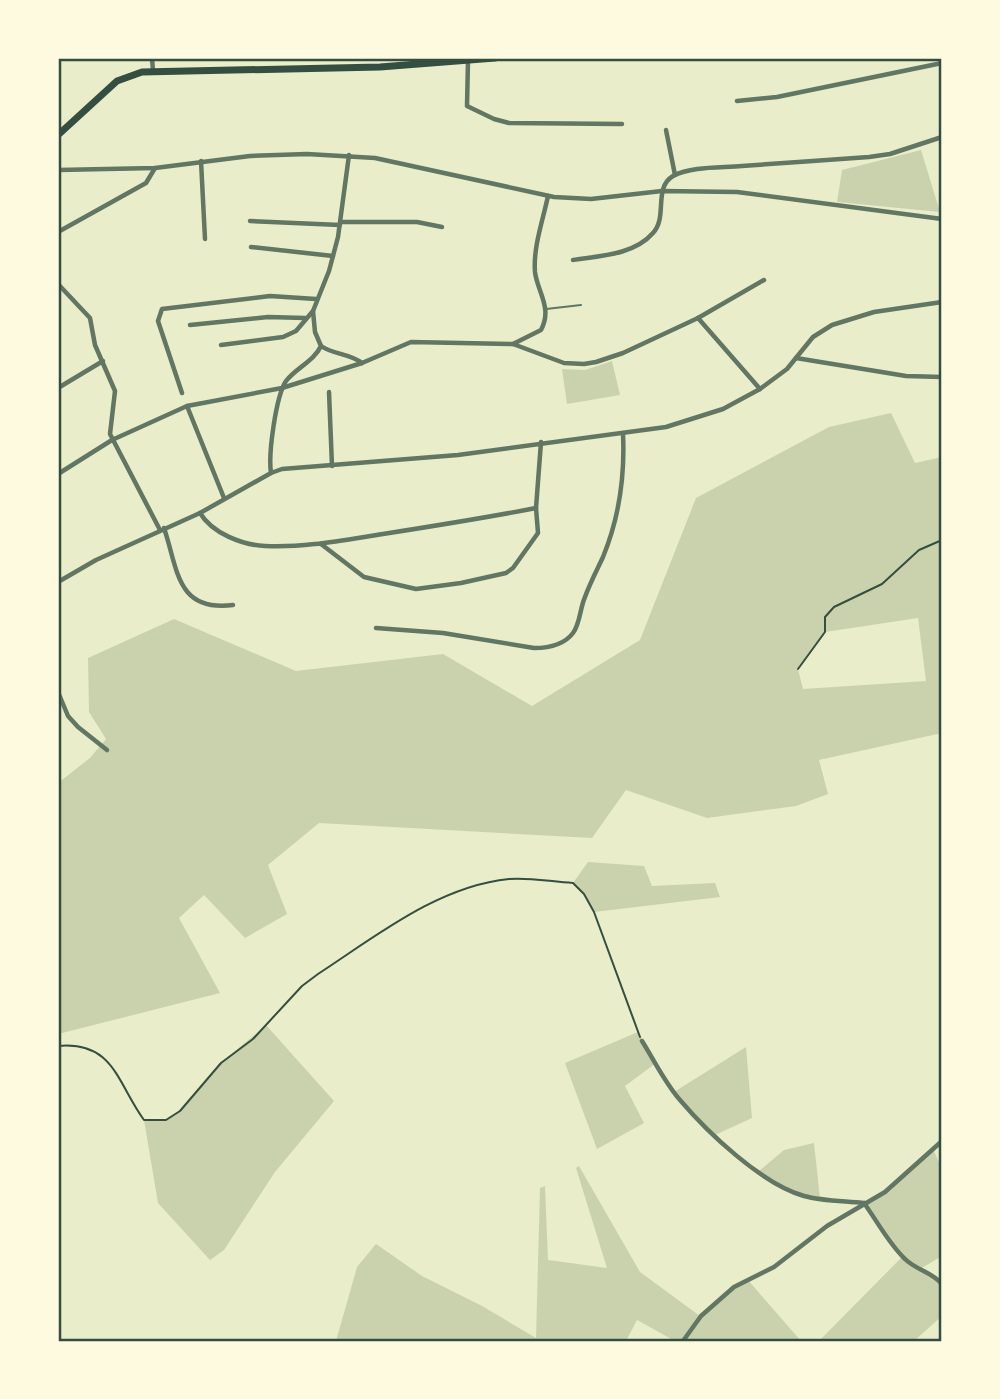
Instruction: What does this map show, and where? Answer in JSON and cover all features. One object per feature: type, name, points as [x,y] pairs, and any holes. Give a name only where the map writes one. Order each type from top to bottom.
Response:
[{"type":"main road","points":[[58,135],[117,81],[153,71],[380,67],[495,58]]},
{"type":"street","points":[[152,58],[153,71]]},
{"type":"street","points":[[468,61],[466,103],[470,108],[494,119],[509,123],[622,124]]},
{"type":"street","points":[[737,101],[790,95],[942,63]]},
{"type":"street","points":[[666,130],[675,175]]},
{"type":"street","points":[[573,260],[608,255],[642,243],[660,222],[662,191],[667,181],[675,175],[710,168],[869,157],[890,154],[942,137]]},
{"type":"street","points":[[58,170],[155,168],[284,154],[349,155],[375,158],[548,196],[591,199],[662,191],[737,192],[942,219]]},
{"type":"street","points":[[349,155],[341,224],[333,256],[313,311],[315,332],[321,346],[362,363]]},
{"type":"street","points":[[201,161],[205,239]]},
{"type":"street","points":[[58,232],[146,183],[155,168]]},
{"type":"street","points":[[513,344],[541,330],[545,322],[542,290],[536,277],[535,263],[548,196]]},
{"type":"street","points":[[250,221],[341,224],[417,222],[442,227]]},
{"type":"street","points":[[251,247],[333,256]]},
{"type":"street","points":[[58,474],[111,440],[187,406],[282,388],[362,363],[411,342],[513,344],[564,363],[584,364],[623,352],[698,318],[764,280]]},
{"type":"street","points":[[58,284],[90,318],[95,345],[115,391],[111,440],[162,529],[187,595],[214,606],[233,604]]},
{"type":"street","points":[[182,393],[158,321],[162,309],[270,296],[316,299]]},
{"type":"street","points":[[58,582],[96,559],[200,513],[282,469],[458,455],[666,427],[723,409],[760,389],[780,375],[813,337],[843,321],[874,312],[942,302]]},
{"type":"street","points":[[221,345],[283,337],[296,331],[313,311]]},
{"type":"street","points":[[190,325],[268,317],[305,318]]},
{"type":"street","points":[[698,318],[760,389]]},
{"type":"street","points":[[271,473],[271,445],[282,388],[321,346]]},
{"type":"street","points":[[796,358],[896,375],[942,377]]},
{"type":"street","points":[[58,387],[103,361]]},
{"type":"street","points":[[329,392],[332,466]]},
{"type":"street","points":[[187,406],[224,498]]},
{"type":"street","points":[[376,628],[443,634],[534,648],[545,648],[567,639],[575,630],[581,606],[616,518],[623,466],[623,434]]},
{"type":"street","points":[[321,543],[364,578],[416,589],[496,576],[513,568],[538,533],[536,508],[541,442]]},
{"type":"street","points":[[200,513],[211,527],[236,539],[253,544],[279,546],[321,543],[536,508]]},
{"type":"street","points":[[58,692],[68,716],[107,750]]},
{"type":"street","points":[[642,1041],[680,1100],[735,1154],[796,1193],[820,1199],[864,1203],[902,1257],[913,1267],[934,1276],[942,1284]]},
{"type":"street","points":[[683,1341],[701,1317],[734,1287],[774,1267],[827,1226],[885,1192],[942,1141]]},
{"type":"lane","points":[[545,309],[581,305]]},
{"type":"path","points":[[798,669],[825,632],[825,617],[834,607],[882,584],[919,550],[942,540]]},
{"type":"path","points":[[58,1046],[71,1044],[96,1050],[111,1063],[129,1100],[144,1120],[166,1120],[180,1111],[221,1063],[253,1038],[302,986],[318,974],[428,904],[492,881],[512,879],[573,883],[584,894],[594,912],[642,1041]]},
{"type":"green space","points":[[921,150],[940,212],[837,202],[842,170]]},
{"type":"green space","points":[[612,361],[620,395],[567,404],[562,369],[585,370]]},
{"type":"green space","points":[[891,413],[915,463],[942,457],[942,733],[819,760],[828,794],[796,806],[707,818],[626,790],[592,838],[319,823],[268,865],[287,914],[245,938],[204,895],[179,918],[220,993],[58,1034],[58,783],[90,758],[106,739],[89,712],[88,658],[174,619],[296,671],[443,654],[532,706],[640,640],[696,498],[829,427]],"holes":[[[918,618],[926,681],[803,689],[798,669],[825,632]]]},
{"type":"green space","points":[[588,862],[644,866],[652,886],[715,883],[720,897],[594,912],[584,894],[573,883]]},
{"type":"green space","points":[[266,1025],[334,1101],[275,1172],[224,1250],[210,1260],[158,1203],[144,1120],[166,1120],[180,1111],[221,1063]]},
{"type":"green space","points":[[638,1032],[656,1063],[625,1086],[644,1123],[597,1149],[565,1063]]},
{"type":"green space","points":[[746,1047],[752,1118],[715,1135],[674,1092]]},
{"type":"green space","points":[[814,1143],[820,1199],[796,1193],[759,1171],[784,1150]]},
{"type":"green space","points":[[933,1149],[942,1169],[942,1256],[920,1269],[942,1284],[942,1316],[914,1341],[819,1341],[902,1257],[864,1203],[885,1192]]},
{"type":"green space","points":[[579,1166],[640,1272],[700,1316],[747,1279],[801,1341],[675,1341],[637,1320],[626,1341],[336,1341],[357,1267],[376,1244],[422,1276],[482,1306],[536,1338],[540,1188],[545,1186],[548,1260],[607,1268],[576,1168]]}]
